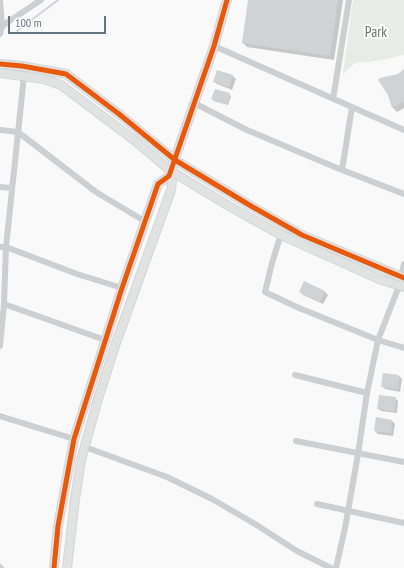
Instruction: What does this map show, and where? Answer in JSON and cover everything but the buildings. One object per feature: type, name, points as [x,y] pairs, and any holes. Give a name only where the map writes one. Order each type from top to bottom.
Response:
[{"type":"street","points":[[0,0],[2,26],[0,34]]},
{"type":"street","points":[[2,26],[42,0]]},
{"type":"street","points":[[54,568],[58,526],[74,439],[122,288],[158,184],[170,173],[175,160],[214,46],[227,0]]},
{"type":"street","points":[[333,99],[348,0]]},
{"type":"street","points":[[214,46],[404,130]]},
{"type":"street","points":[[0,64],[22,66],[66,74],[175,160],[251,206],[302,235],[403,277]]},
{"type":"street","points":[[0,73],[44,79],[61,85],[134,140],[170,173],[281,234],[379,279],[402,287]]},
{"type":"street","points":[[0,346],[4,304],[3,247],[12,188],[24,76]]},
{"type":"street","points":[[194,103],[247,130],[404,194]]},
{"type":"street","points":[[342,170],[352,107]]},
{"type":"street","points":[[0,130],[18,132],[96,192],[146,222]]},
{"type":"street","points":[[67,568],[75,499],[85,447],[116,343],[171,190],[172,182],[170,173]]},
{"type":"street","points":[[0,187],[12,188]]},
{"type":"street","points":[[281,234],[272,263],[266,292],[299,308],[378,340],[404,348]]},
{"type":"street","points":[[3,247],[77,274],[122,288]]},
{"type":"street","points":[[336,568],[348,511],[367,393],[378,340],[402,287],[404,264]]},
{"type":"street","points":[[4,304],[105,340]]},
{"type":"street","points":[[295,375],[367,393]]},
{"type":"street","points":[[0,416],[74,439]]},
{"type":"street","points":[[296,442],[404,462]]},
{"type":"street","points":[[85,447],[167,477],[212,499],[297,551],[331,568]]},
{"type":"street","points":[[317,504],[404,523]]},
{"type":"green space","name":"Park","points":[[353,0],[404,0],[404,55],[381,60],[355,63],[343,74]]},
{"type":"waterway","points":[[17,31],[58,0]]},
{"type":"cycle path","points":[[54,568],[58,526],[74,439],[122,288],[158,184],[169,176],[214,46],[227,0]]},
{"type":"cycle path","points":[[0,64],[22,66],[66,74],[119,114],[175,160],[251,206],[302,235],[404,278]]}]
